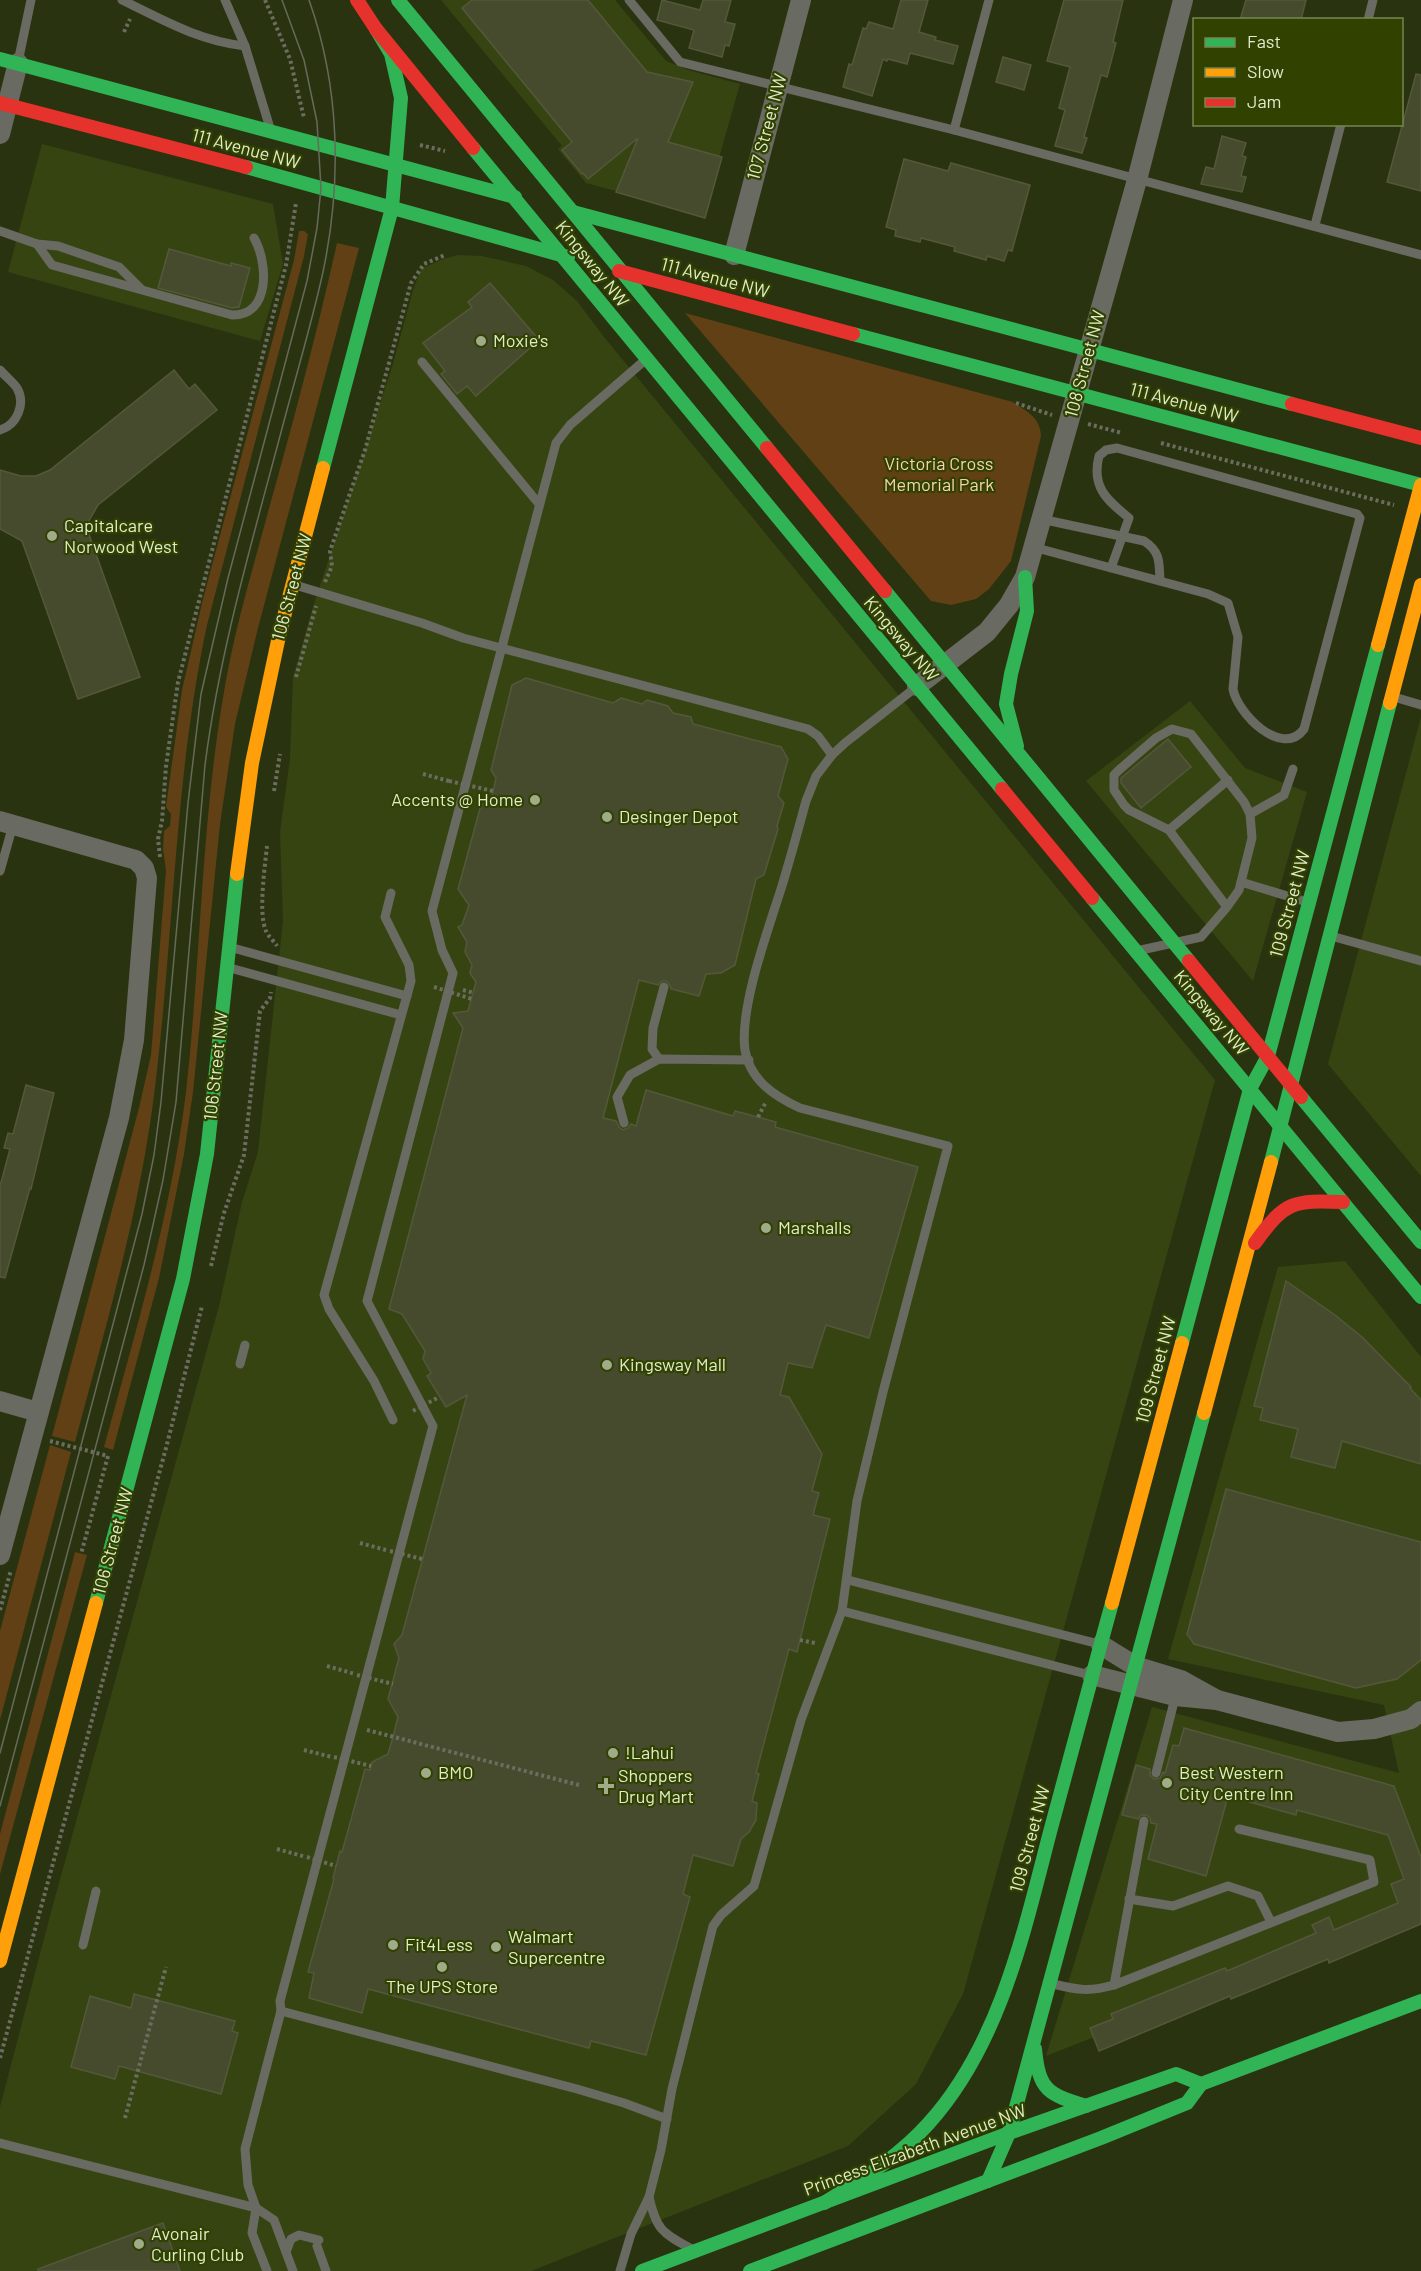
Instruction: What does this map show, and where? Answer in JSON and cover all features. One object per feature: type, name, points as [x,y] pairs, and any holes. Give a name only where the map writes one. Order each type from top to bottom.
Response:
[{"type":"main road","name":"Kingsway NW","points":[[357,0],[376,29],[564,256],[645,359],[1421,1297]]},
{"type":"main road","name":"Kingsway NW","points":[[399,0],[1421,1242]]},
{"type":"main road","name":"106 Street NW","points":[[0,1961],[183,1279],[207,1154],[229,947],[252,763],[279,636],[392,208],[401,98],[391,54],[376,29]]},
{"type":"main road","name":"111 Avenue NW","points":[[9,61],[534,202]]},
{"type":"main road","name":"111 Avenue NW","points":[[4,104],[299,181],[589,263],[1421,485]]},
{"type":"main road","name":"111 Avenue NW","points":[[554,208],[1421,438]]},
{"type":"main road","name":"109 Street NW","points":[[824,2203],[874,2172],[910,2143],[929,2124],[963,2079],[995,2014],[1017,1956],[1250,1089],[1268,1056],[1421,485]]},
{"type":"main road","points":[[1020,756],[1006,704],[1027,610],[1025,577]]},
{"type":"main road","points":[[988,2181],[1009,2133],[1034,2044],[1281,1125],[1290,1083],[1420,595]]},
{"type":"main road","points":[[1246,1256],[1266,1226],[1283,1208],[1297,1202],[1343,1202]]},
{"type":"main road","points":[[750,2271],[1186,2103],[1201,2084],[1421,2001]]},
{"type":"main road","points":[[1034,2044],[1039,2079],[1061,2097],[1086,2106]]},
{"type":"main road","name":"Princess Elizabeth Avenue NW","points":[[642,2271],[1009,2133],[1176,2074],[1201,2084]]},
{"type":"street","name":"107 Street NW","points":[[734,255],[801,0]]},
{"type":"street","name":"108 Street NW","points":[[917,686],[987,632],[1010,605],[1025,577],[1137,180],[1183,0]]},
{"type":"street","points":[[0,135],[9,61]]},
{"type":"street","points":[[6,823],[136,860],[144,867],[147,878],[138,1007],[129,1074],[38,1412],[6,1561]]},
{"type":"street","points":[[0,1401],[38,1412]]},
{"type":"street","points":[[1101,1645],[1178,1688],[1338,1732],[1374,1729],[1411,1719],[1421,1711]]},
{"type":"street","points":[[1092,1675],[1130,1685],[1178,1688]]},
{"type":"lane","points":[[9,61],[31,0]]},
{"type":"lane","points":[[122,0],[193,35],[219,43],[245,46]]},
{"type":"lane","points":[[225,0],[245,46],[271,133]]},
{"type":"lane","points":[[629,0],[680,62],[954,130],[1421,255]]},
{"type":"lane","points":[[954,130],[989,0]]},
{"type":"lane","points":[[1368,18],[1373,0]]},
{"type":"lane","points":[[1315,225],[1340,126]]},
{"type":"lane","points":[[0,231],[37,244],[58,246],[119,267],[143,291]]},
{"type":"lane","points":[[37,244],[52,265],[232,315],[243,315],[253,309],[259,300],[265,276],[260,248],[254,238]]},
{"type":"lane","points":[[267,2271],[252,2233],[256,2208],[248,2185],[245,2149],[281,2011],[280,2001],[433,1426],[367,1301],[453,973],[442,950],[432,911],[503,648],[551,458],[562,434],[645,359]]},
{"type":"lane","points":[[422,362],[539,504]]},
{"type":"lane","points":[[0,370],[17,388],[20,401],[18,416],[8,428],[0,430]]},
{"type":"lane","points":[[1033,547],[1208,594],[1228,603],[1238,637],[1234,697],[1246,716],[1271,735],[1280,739],[1293,739],[1304,729],[1328,631],[1360,518],[1357,514],[1117,447],[1112,448],[1099,456],[1096,478],[1102,493],[1129,518],[1112,568]]},
{"type":"lane","points":[[1041,519],[1144,542],[1153,547],[1157,554],[1160,581]]},
{"type":"lane","points":[[293,585],[463,638],[808,729],[818,736],[832,755]]},
{"type":"lane","points":[[620,2271],[631,2234],[649,2197],[672,2089],[713,1926],[721,1915],[754,1886],[801,1720],[842,1611],[857,1501],[948,1146],[800,1108],[777,1098],[766,1088],[749,1060],[744,1027],[759,963],[806,801],[816,776],[832,755],[845,743],[917,686]]},
{"type":"lane","points":[[1392,697],[1421,705]]},
{"type":"lane","points":[[1136,952],[1201,937],[1227,907],[1239,890],[1252,838],[1250,814],[1228,780],[1191,734],[1172,729],[1156,738],[1114,775],[1114,790],[1129,810],[1169,830],[1227,907]]},
{"type":"lane","points":[[1250,814],[1284,795],[1293,769]]},
{"type":"lane","points":[[1169,830],[1228,780]]},
{"type":"lane","points":[[0,871],[6,823]]},
{"type":"lane","points":[[1241,882],[1309,903]]},
{"type":"lane","points":[[391,893],[386,917],[409,965],[411,981],[324,1294],[329,1309],[374,1381],[393,1420]]},
{"type":"lane","points":[[1329,936],[1421,961]]},
{"type":"lane","points":[[229,947],[407,996]]},
{"type":"lane","points":[[227,967],[401,1015]]},
{"type":"lane","points":[[659,1059],[652,1050],[653,1028],[664,987]]},
{"type":"lane","points":[[624,1123],[617,1097],[630,1075],[659,1059],[749,1060]]},
{"type":"lane","points":[[240,1364],[245,1345]]},
{"type":"lane","points":[[848,1580],[1101,1645]]},
{"type":"lane","points":[[842,1611],[1092,1675]]},
{"type":"lane","points":[[1156,1773],[1178,1688]]},
{"type":"lane","points":[[1114,1985],[1144,1821]]},
{"type":"lane","points":[[1050,1983],[1083,1991],[1114,1985],[1374,1882],[1370,1860],[1239,1829]]},
{"type":"lane","points":[[1129,1899],[1173,1906],[1228,1886],[1258,1896],[1271,1922]]},
{"type":"lane","points":[[83,1945],[96,1892]]},
{"type":"lane","points":[[281,2011],[577,2089],[667,2119]]},
{"type":"lane","points":[[0,2143],[256,2208],[274,2220],[293,2271]]},
{"type":"lane","points":[[649,2197],[653,2216],[660,2229],[695,2251]]},
{"type":"lane","points":[[286,2252],[291,2239],[299,2235],[318,2243],[326,2271]]},
{"type":"path","points":[[265,0],[290,59],[304,115],[302,140]]},
{"type":"path","points":[[414,143],[446,152]]},
{"type":"path","points":[[160,861],[158,839],[178,682],[286,265],[299,181]]},
{"type":"path","points":[[295,683],[321,592],[332,566],[330,550],[365,450],[411,283],[423,264],[445,255]]},
{"type":"path","points":[[1095,426],[1129,434]]},
{"type":"path","points":[[1151,440],[1385,502]]},
{"type":"path","points":[[274,792],[281,748]]},
{"type":"path","points":[[423,774],[493,791]]},
{"type":"path","points":[[268,835],[263,915],[266,930],[277,946],[275,960]]},
{"type":"path","points":[[211,1269],[224,1213],[244,1155],[260,1011],[270,998],[273,979]]},
{"type":"path","points":[[434,987],[472,999]]},
{"type":"path","points":[[0,2058],[203,1304]]},
{"type":"path","points":[[413,1411],[439,1397]]},
{"type":"path","points":[[32,1437],[108,1456],[81,1554]]},
{"type":"path","points":[[360,1543],[422,1559]]},
{"type":"path","points":[[0,1610],[6,1561]]},
{"type":"path","points":[[327,1666],[393,1683]]},
{"type":"path","points":[[355,1726],[579,1785]]},
{"type":"path","points":[[304,1750],[371,1766]]},
{"type":"path","points":[[277,1849],[336,1866]]},
{"type":"path","points":[[125,2118],[166,1967]]},
{"type":"shaded area","points":[[441,0],[615,0],[666,61],[688,70],[740,84],[703,214],[586,183],[558,149],[562,146]]},
{"type":"shaded area","points":[[42,144],[273,204],[283,264],[260,341],[8,272]]},
{"type":"shaded area","name":"Kingsway Mall","points":[[458,255],[482,256],[526,266],[553,280],[577,301],[604,337],[1215,1080],[963,1994],[916,2084],[848,2146],[531,2271],[0,2271],[0,2107],[51,1912],[219,1306],[242,1202],[258,1152],[283,921],[280,832],[290,759],[293,677],[312,610],[393,364],[421,269]]},
{"type":"shaded area","points":[[1190,701],[1245,768],[1307,792],[1253,981],[1086,781]]},
{"type":"shaded area","points":[[1421,717],[1421,1176],[1328,1064]]},
{"type":"shaded area","points":[[1345,1261],[1421,1357],[1421,1908],[1046,2056],[1152,1707],[1399,1773],[1384,1705],[1168,1659],[1278,1267]]},
{"type":"green space","points":[[299,231],[308,234],[304,256],[207,625],[196,681],[182,795],[162,1022],[150,1125],[133,1217],[75,1442],[52,1436],[151,1055],[166,870],[163,849],[164,831],[170,826],[171,814],[166,807],[182,690],[203,599],[294,260]]},
{"type":"green space","points":[[337,243],[359,248],[258,628],[235,724],[220,824],[193,1092],[184,1154],[159,1278],[113,1450],[104,1447],[162,1227],[186,1092],[210,791],[228,669]]},
{"type":"green space","name":"Victoria Cross Memorial Park","points":[[685,313],[1013,402],[1032,416],[1038,424],[1041,436],[1011,561],[989,589],[976,599],[951,605],[931,601]]},
{"type":"green space","points":[[50,1445],[71,1452],[0,1720],[0,1631]]},
{"type":"green space","points":[[75,1552],[87,1555],[0,1874],[0,1834]]},
{"type":"building","points":[[472,0],[588,0],[647,72],[693,82],[668,142],[722,157],[705,218],[616,192],[638,138],[588,179],[582,174],[562,150],[572,142],[462,8]]},
{"type":"building","points":[[662,0],[700,10],[703,0],[731,0],[725,22],[735,24],[729,46],[725,45],[722,57],[689,48],[694,30],[657,20]]},
{"type":"building","points":[[901,0],[928,0],[919,32],[936,37],[935,40],[958,46],[953,64],[910,53],[907,64],[883,59],[872,96],[843,87],[863,28],[866,29],[869,22],[893,29]]},
{"type":"building","points":[[1064,0],[1123,0],[1113,42],[1116,43],[1107,77],[1101,75],[1084,137],[1087,138],[1082,153],[1055,146],[1065,110],[1059,108],[1070,67],[1047,61]]},
{"type":"building","points":[[1246,0],[1306,0],[1302,18],[1241,18]]},
{"type":"building","points":[[1003,57],[1031,65],[1024,90],[996,82]]},
{"type":"building","points":[[1416,74],[1421,75],[1421,191],[1387,182]]},
{"type":"building","points":[[1222,136],[1246,143],[1242,156],[1246,157],[1241,176],[1246,177],[1242,192],[1201,184],[1206,167],[1214,169]]},
{"type":"building","points":[[904,159],[948,171],[951,163],[1030,185],[1012,251],[1008,250],[1004,261],[987,256],[986,260],[954,251],[955,247],[921,238],[920,242],[895,236],[896,230],[886,227]]},
{"type":"building","points":[[169,249],[231,266],[231,263],[250,268],[239,307],[232,308],[158,288]]},
{"type":"building","name":"Moxie's","points":[[490,283],[539,340],[476,396],[467,386],[457,394],[441,374],[445,371],[423,343],[472,307],[468,302]]},
{"type":"building","name":"Capitalcare Norwood West","points":[[174,370],[189,389],[195,384],[217,410],[98,505],[86,526],[140,677],[78,699],[22,541],[0,529],[0,470],[21,476],[36,476],[50,470]]},
{"type":"building","name":"Kingsway Mall","points":[[526,678],[613,703],[621,698],[642,704],[647,700],[668,706],[673,713],[691,717],[693,724],[781,747],[788,759],[778,796],[784,803],[778,829],[764,875],[756,879],[735,965],[721,973],[706,974],[699,996],[671,989],[666,981],[658,985],[639,980],[603,1118],[616,1121],[623,1130],[631,1124],[636,1126],[646,1090],[733,1116],[735,1111],[776,1122],[775,1127],[918,1167],[869,1338],[826,1325],[812,1368],[788,1363],[780,1395],[789,1397],[822,1454],[812,1491],[819,1493],[813,1515],[830,1519],[797,1652],[789,1649],[756,1773],[759,1774],[752,1801],[757,1803],[756,1820],[749,1832],[741,1839],[733,1866],[693,1855],[683,1894],[690,1897],[646,2055],[591,2041],[589,2048],[368,1989],[362,2013],[309,1998],[314,1973],[308,1972],[340,1851],[342,1852],[365,1769],[370,1770],[372,1762],[388,1754],[393,1737],[398,1717],[388,1699],[399,1658],[394,1644],[402,1635],[467,1395],[446,1407],[427,1376],[431,1373],[423,1359],[425,1351],[402,1314],[389,1309],[463,1028],[453,1013],[468,1011],[476,982],[470,973],[472,965],[465,952],[467,942],[458,927],[462,925],[469,905],[458,889],[481,805],[491,801],[496,778],[491,770],[512,685]]},
{"type":"building","points":[[1168,739],[1191,767],[1141,808],[1121,783],[1121,778]]},
{"type":"building","points":[[26,1085],[54,1093],[31,1189],[5,1278],[0,1277],[0,1186],[10,1149],[4,1148],[8,1133],[13,1134]]},
{"type":"building","points":[[1286,1281],[1362,1337],[1421,1400],[1421,1464],[1342,1441],[1335,1468],[1291,1457],[1298,1429],[1260,1420],[1263,1408],[1254,1406]]},
{"type":"building","points":[[1226,1489],[1421,1542],[1421,1660],[1397,1679],[1356,1688],[1194,1644],[1187,1634]]},
{"type":"building","points":[[1184,1728],[1394,1786],[1421,1857],[1421,1924],[1329,1963],[1328,1959],[1231,1999],[1230,1996],[1099,2051],[1090,2028],[1113,2019],[1111,2014],[1225,1968],[1227,1971],[1316,1933],[1312,1925],[1329,1917],[1334,1930],[1398,1903],[1391,1884],[1404,1879],[1388,1835],[1297,1810],[1296,1815],[1228,1796],[1206,1876],[1148,1859],[1157,1824],[1151,1823],[1150,1818],[1146,1815],[1141,1815],[1138,1819],[1122,1815],[1136,1765],[1150,1769],[1150,1775],[1154,1779],[1160,1778],[1163,1772],[1165,1773],[1173,1745],[1179,1746]]},
{"type":"building","points":[[134,1994],[235,2021],[232,2031],[238,2033],[221,2094],[119,2066],[115,2079],[71,2067],[90,1996],[131,2008]]},
{"type":"building","name":"Avonair Curling Club","points":[[163,2223],[180,2271],[38,2271],[38,2269]]},
{"type":"tram line","points":[[0,1753],[142,1214],[154,1155],[161,1102],[188,803],[201,694],[228,578],[307,281],[317,228],[321,188],[317,122],[304,60],[282,0]]},
{"type":"tram line","points":[[0,1806],[144,1265],[163,1180],[176,1102],[205,765],[211,721],[239,592],[314,309],[329,238],[333,204],[335,135],[327,67],[309,0]]},
{"type":"traffic: fast","points":[[398,0],[767,448]]},
{"type":"traffic: fast","points":[[323,468],[392,208],[401,98],[391,54],[376,29]]},
{"type":"traffic: fast","points":[[0,59],[515,197]]},
{"type":"traffic: fast","points":[[473,148],[1002,789]]},
{"type":"traffic: fast","points":[[246,167],[568,257]]},
{"type":"traffic: fast","points":[[573,212],[1292,404]]},
{"type":"traffic: fast","points":[[853,334],[1421,485]]},
{"type":"traffic: fast","points":[[1017,746],[1006,704],[1027,611],[1025,577]]},
{"type":"traffic: fast","points":[[885,591],[1189,961]]},
{"type":"traffic: fast","points":[[1182,1343],[1250,1089],[1268,1056],[1378,645]]},
{"type":"traffic: fast","points":[[1271,1162],[1390,703]]},
{"type":"traffic: fast","points":[[96,1603],[183,1279],[207,1154],[237,874]]},
{"type":"traffic: fast","points":[[1092,898],[1421,1297]]},
{"type":"traffic: fast","points":[[1301,1097],[1421,1242]]},
{"type":"traffic: fast","points":[[988,2181],[1009,2133],[1204,1413]]},
{"type":"traffic: fast","points":[[824,2203],[893,2157],[929,2123],[954,2092],[992,2023],[1030,1909],[1112,1603]]},
{"type":"traffic: fast","points":[[750,2271],[1101,2138],[1187,2103],[1201,2084],[1421,2001]]},
{"type":"traffic: fast","points":[[1035,2049],[1039,2074],[1048,2089],[1054,2094],[1086,2106]]},
{"type":"traffic: fast","points":[[642,2271],[1009,2133],[1176,2074],[1201,2084]]},
{"type":"traffic: slow","points":[[237,874],[252,763],[279,636],[323,468]]},
{"type":"traffic: slow","points":[[1378,645],[1421,485]]},
{"type":"traffic: slow","points":[[1390,703],[1421,585]]},
{"type":"traffic: slow","points":[[1204,1413],[1271,1162]]},
{"type":"traffic: slow","points":[[1112,1603],[1182,1343]]},
{"type":"traffic: slow","points":[[0,1961],[96,1603]]},
{"type":"traffic: jam","points":[[357,0],[376,29],[473,148]]},
{"type":"traffic: jam","points":[[0,103],[246,167]]},
{"type":"traffic: jam","points":[[619,271],[853,334]]},
{"type":"traffic: jam","points":[[1292,404],[1421,438]]},
{"type":"traffic: jam","points":[[767,448],[885,591]]},
{"type":"traffic: jam","points":[[1002,789],[1092,898]]},
{"type":"traffic: jam","points":[[1189,961],[1301,1097]]},
{"type":"traffic: jam","points":[[1255,1243],[1274,1219],[1291,1206],[1312,1202],[1343,1202]]},
{"type":"place","name":"Moxie's","points":[[481,341]]},
{"type":"place","name":"Capitalcare Norwood West","points":[[52,536]]},
{"type":"place","name":"Accents @ Home","points":[[535,800]]},
{"type":"place","name":"Desinger Depot","points":[[607,817]]},
{"type":"place","name":"Marshalls","points":[[766,1228]]},
{"type":"place","name":"Kingsway Mall","points":[[607,1365]]},
{"type":"place","name":"!Lahui","points":[[613,1753]]},
{"type":"place","name":"BMO","points":[[426,1773]]},
{"type":"place","name":"Best Western City Centre Inn","points":[[1167,1783]]},
{"type":"place","name":"Shoppers Drug Mart","points":[[606,1786]]},
{"type":"place","name":"Fit4Less","points":[[393,1945]]},
{"type":"place","name":"Walmart Supercentre","points":[[496,1947]]},
{"type":"place","name":"The UPS Store","points":[[442,1967]]},
{"type":"place","name":"Avonair Curling Club","points":[[139,2244]]}]
